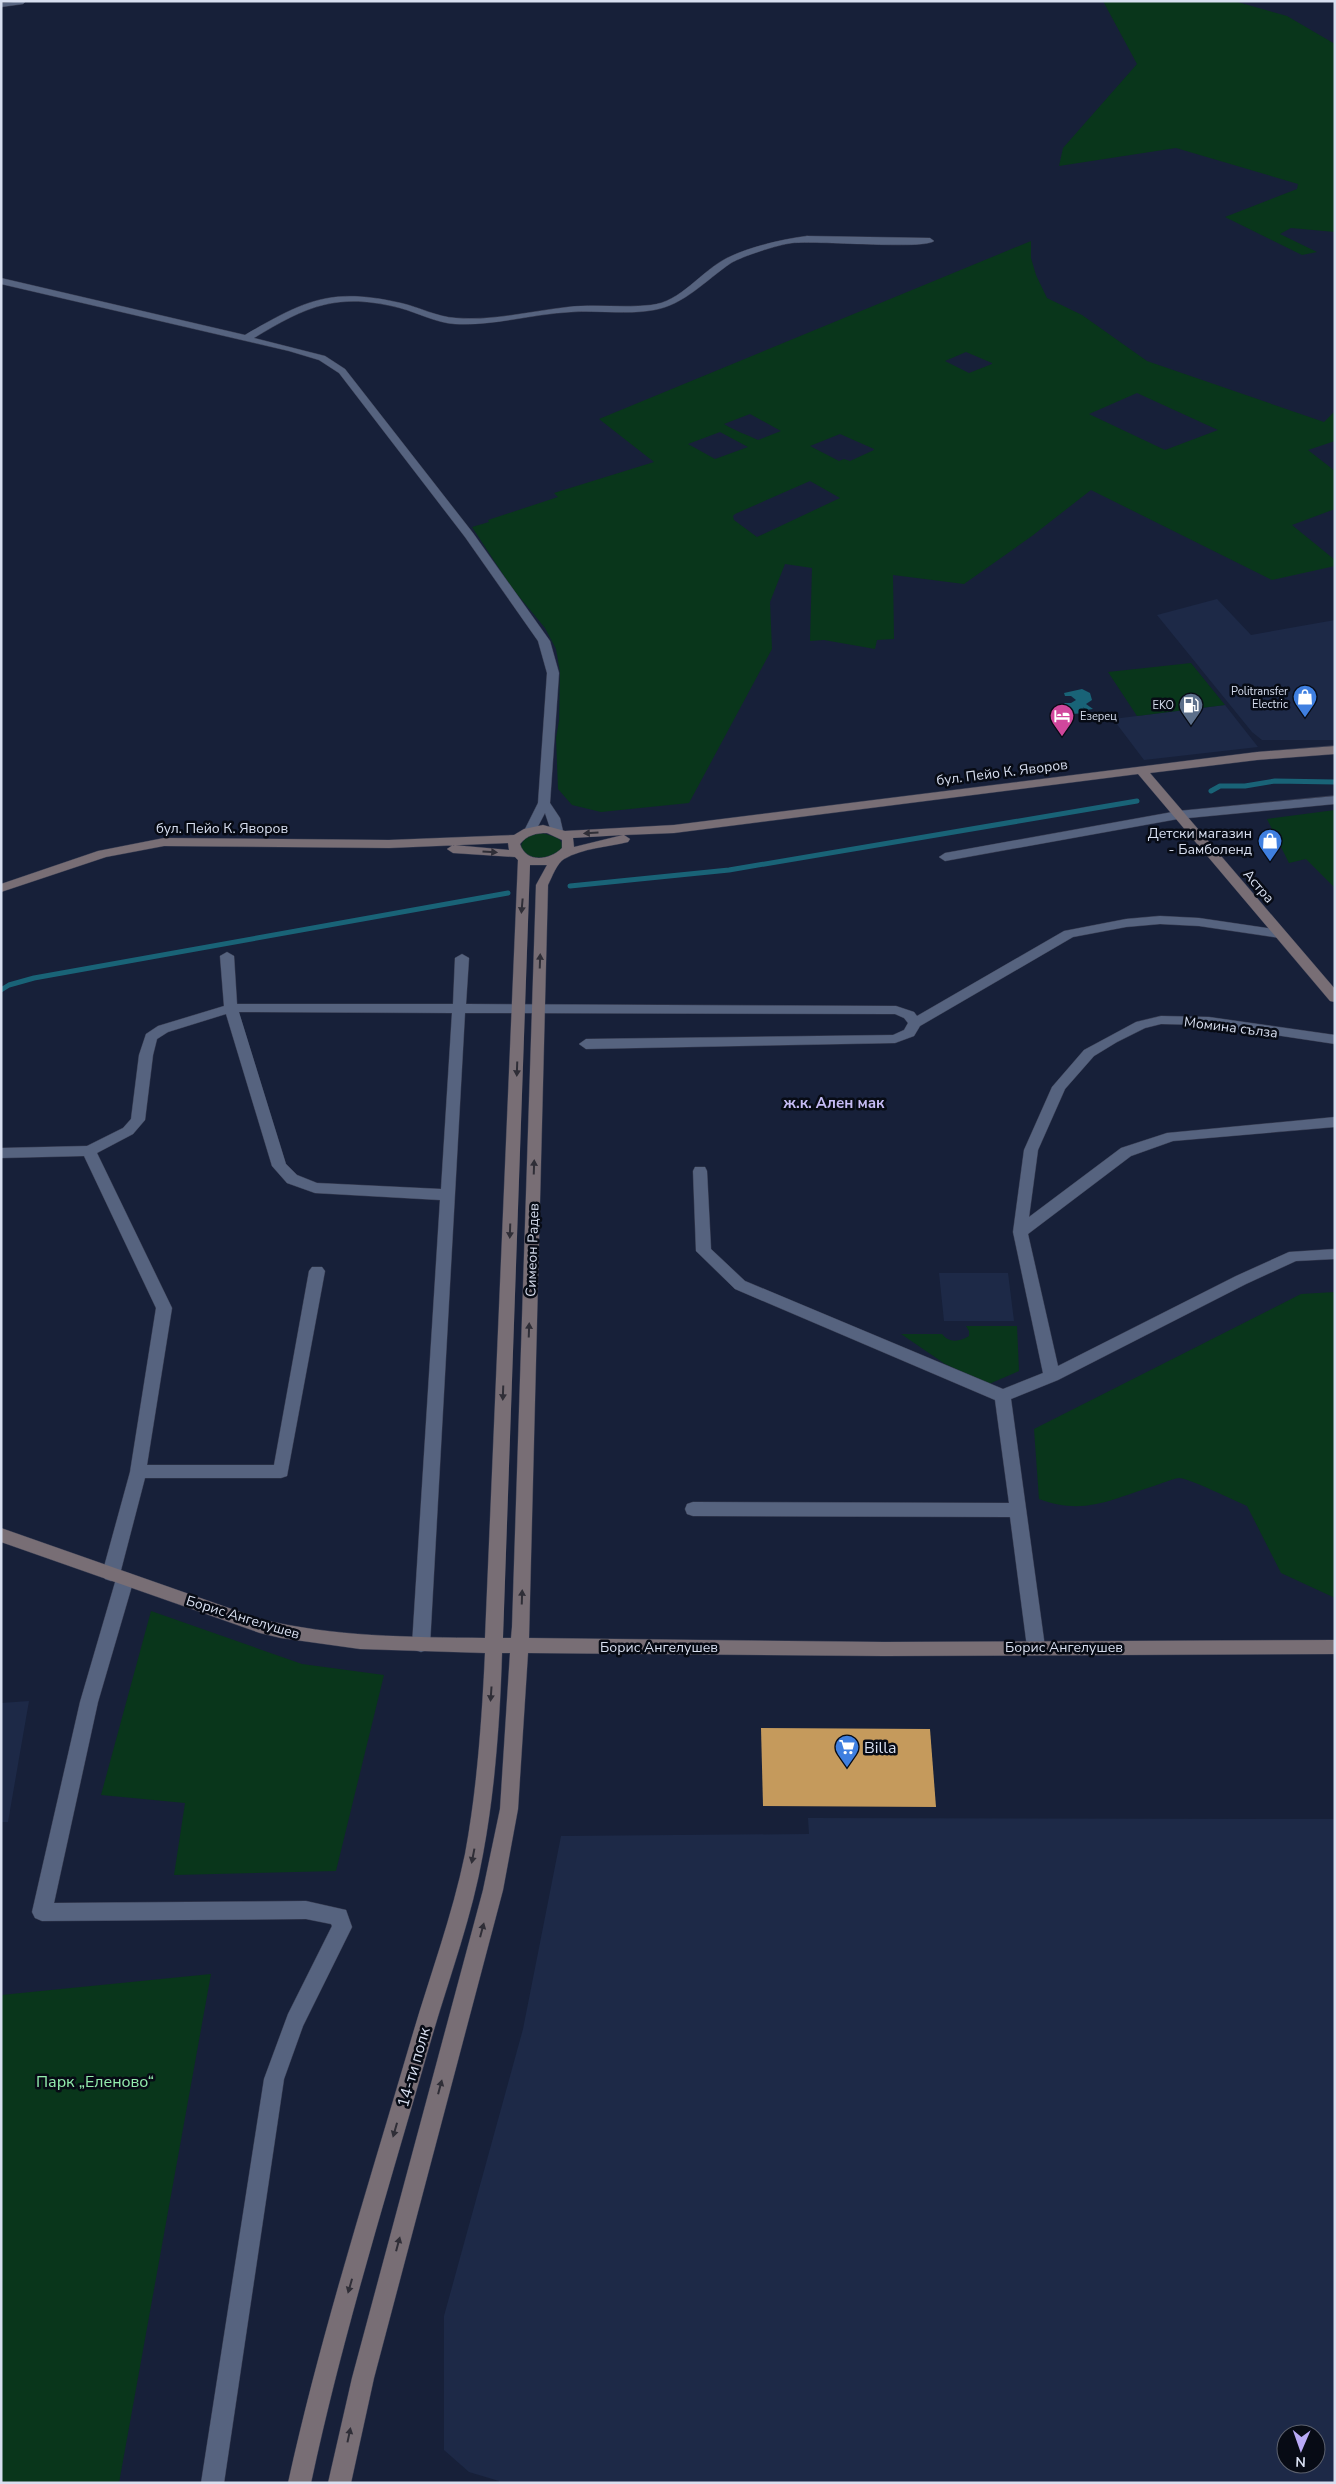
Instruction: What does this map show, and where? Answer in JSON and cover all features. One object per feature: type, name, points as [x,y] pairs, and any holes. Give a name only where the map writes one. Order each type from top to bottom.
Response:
[{"type":"street","points":[[1,5],[23,2]]},
{"type":"street","points":[[247,338],[291,312],[315,303],[337,300],[369,299],[402,306],[452,321],[479,322],[570,309],[653,308],[672,302],[730,260],[788,241],[807,239],[892,242],[930,241]]},
{"type":"street","points":[[1,281],[247,338],[322,358],[342,371],[469,535],[544,642],[554,673],[544,803],[530,831]]},
{"type":"street","name":"бул. Пейо К. Яворов","points":[[560,857],[590,846],[674,829],[1257,756],[1335,750]]},
{"type":"street","name":"Астра","points":[[1140,770],[1335,998]]},
{"type":"street","points":[[945,857],[1178,815],[1335,800]]},
{"type":"street","points":[[544,803],[554,818],[560,833]]},
{"type":"street","points":[[548,829],[560,833],[568,840],[569,846],[560,857],[540,862],[521,856],[515,849],[517,839],[530,831],[548,829]]},
{"type":"street","name":"бул. Пейо К. Яворов","points":[[560,833],[674,829]]},
{"type":"street","name":"бул. Пейо К. Яворов","points":[[1,888],[85,859],[141,844],[195,840],[389,844],[517,839]]},
{"type":"street","name":"бул. Пейо К. Яворов","points":[[389,844],[521,856]]},
{"type":"street","name":"Симеон Радев","points":[[493,1646],[519,1009],[521,856]]},
{"type":"street","name":"Симеон Радев","points":[[520,1646],[542,885],[547,874],[560,857]]},
{"type":"street","points":[[586,1044],[895,1039],[910,1033],[916,1023],[1069,934],[1126,923],[1160,920],[1199,922],[1280,934]]},
{"type":"street","points":[[227,956],[231,1008],[279,1166],[292,1179],[315,1188],[448,1194]]},
{"type":"street","points":[[421,1645],[462,958]]},
{"type":"street","points":[[1,1152],[89,1151],[128,1131],[138,1120],[146,1055],[152,1037],[163,1029],[231,1008],[896,1010],[909,1015],[916,1023]]},
{"type":"street","name":"Момина сълза","points":[[1052,1376],[1020,1232],[1031,1150],[1059,1087],[1089,1053],[1112,1039],[1161,1020],[1186,1019],[1335,1040]]},
{"type":"street","points":[[1020,1232],[1126,1152],[1154,1142],[1172,1136],[1335,1122]]},
{"type":"street","points":[[89,1151],[164,1308],[138,1472],[110,1622],[91,1695],[42,1912],[306,1910],[339,1916],[342,1927],[290,2034],[280,2057],[274,2079],[212,2483]]},
{"type":"street","points":[[700,1171],[704,1251],[740,1285],[1003,1396],[1052,1376],[1241,1280],[1294,1256],[1335,1254]]},
{"type":"street","points":[[138,1472],[281,1471],[317,1271]]},
{"type":"street","points":[[1003,1396],[1036,1647]]},
{"type":"street","points":[[693,1509],[1018,1510]]},
{"type":"street","name":"Борис Ангелушев","points":[[1,1535],[260,1626],[300,1636],[348,1642],[493,1646],[884,1648],[1335,1647]]},
{"type":"street","name":"14-ти полк","points":[[299,2483],[320,2388],[433,1999],[459,1917],[474,1854],[483,1789],[493,1646]]},
{"type":"street","name":"14-ти полк","points":[[339,2483],[363,2378],[453,2034],[493,1890],[509,1809],[520,1646]]},
{"type":"shaded area","points":[[1217,599],[1251,635],[1335,620],[1335,740],[1262,740],[1252,732],[1157,615]]},
{"type":"shaded area","points":[[1082,689],[1090,693],[1092,700],[1086,704],[1093,709],[1086,710],[1083,707],[1086,713],[1072,714],[1064,703],[1071,703],[1076,700],[1071,696],[1065,696],[1064,693]]},
{"type":"shaded area","points":[[1225,705],[1258,747],[1144,760],[1113,719]]},
{"type":"shaded area","points":[[939,1273],[1008,1273],[1014,1321],[944,1321]]},
{"type":"shaded area","points":[[29,1701],[8,1822],[1,1822],[1,1703]]},
{"type":"shaded area","points":[[808,1818],[1335,1819],[1335,2483],[499,2483],[499,2481],[469,2472],[444,2450],[444,2316],[523,2029],[561,1836],[809,1834]]},
{"type":"green space","points":[[1103,1],[1234,1],[1287,16],[1335,44],[1335,232],[1291,228],[1280,234],[1317,252],[1302,255],[1225,217],[1297,189],[1298,184],[1176,148],[1059,166],[1063,148],[1137,64]]},
{"type":"green space","points":[[1031,241],[1031,258],[1036,275],[1047,298],[1082,315],[1147,361],[1324,422],[1335,411],[1335,441],[1308,450],[1335,471],[1335,509],[1292,525],[1335,560],[1335,566],[1272,580],[1091,490],[1032,536],[964,584],[893,575],[894,639],[877,640],[875,649],[824,640],[810,641],[812,568],[785,564],[770,602],[772,649],[689,803],[601,812],[572,805],[558,789],[556,738],[559,721],[560,672],[556,649],[545,628],[512,588],[472,527],[558,497],[554,493],[654,462],[599,419]],"holes":[[[966,352],[992,364],[969,373],[945,361]],[[1137,393],[1218,430],[1165,450],[1089,414]],[[750,414],[781,431],[758,440],[724,424]],[[720,432],[748,447],[715,459],[688,444]],[[840,434],[874,449],[850,461],[844,459],[839,461],[810,446]],[[810,481],[840,498],[757,537],[734,520],[733,516]]]},
{"type":"green space","points":[[1191,663],[1225,705],[1137,716],[1108,672]]},
{"type":"green space","points":[[1335,810],[1335,888],[1306,859],[1289,863],[1267,819]]},
{"type":"green space","points":[[543,833],[558,838],[563,844],[561,851],[540,858],[525,853],[521,848],[523,841],[532,835]]},
{"type":"green space","points":[[1335,1292],[1335,1598],[1281,1573],[1247,1506],[1184,1479],[1173,1479],[1098,1504],[1084,1506],[1055,1504],[1039,1499],[1034,1429],[1301,1294]]},
{"type":"green space","points":[[966,1326],[1017,1326],[1019,1371],[989,1384],[945,1364],[901,1334],[942,1334],[948,1339],[958,1340],[969,1336]]},
{"type":"green space","points":[[151,1611],[302,1664],[384,1675],[336,1871],[174,1875],[185,1803],[101,1795]]},
{"type":"green space","name":"Парк „Еленово“","points":[[211,1974],[119,2483],[1,2483],[1,1995]]},
{"type":"building","name":"Billa","points":[[761,1728],[930,1729],[936,1807],[763,1806]]},
{"type":"waterway","points":[[1211,791],[1220,786],[1245,786],[1275,781],[1335,782]]},
{"type":"waterway","points":[[570,886],[729,870],[1137,801]]},
{"type":"waterway","points":[[1,990],[9,985],[34,978],[508,893]]},
{"type":"place","name":"Politransfer Electric","points":[[1305,718]]},
{"type":"place","name":"EKO","points":[[1191,726]]},
{"type":"place","name":"Езерец","points":[[1062,737]]},
{"type":"place","name":"Детски магазин - Бамболенд","points":[[1270,862]]},
{"type":"place","name":"Billa","points":[[847,1768]]},
{"type":"district","name":"ж.к. Ален мак","points":[[834,1103]]}]
